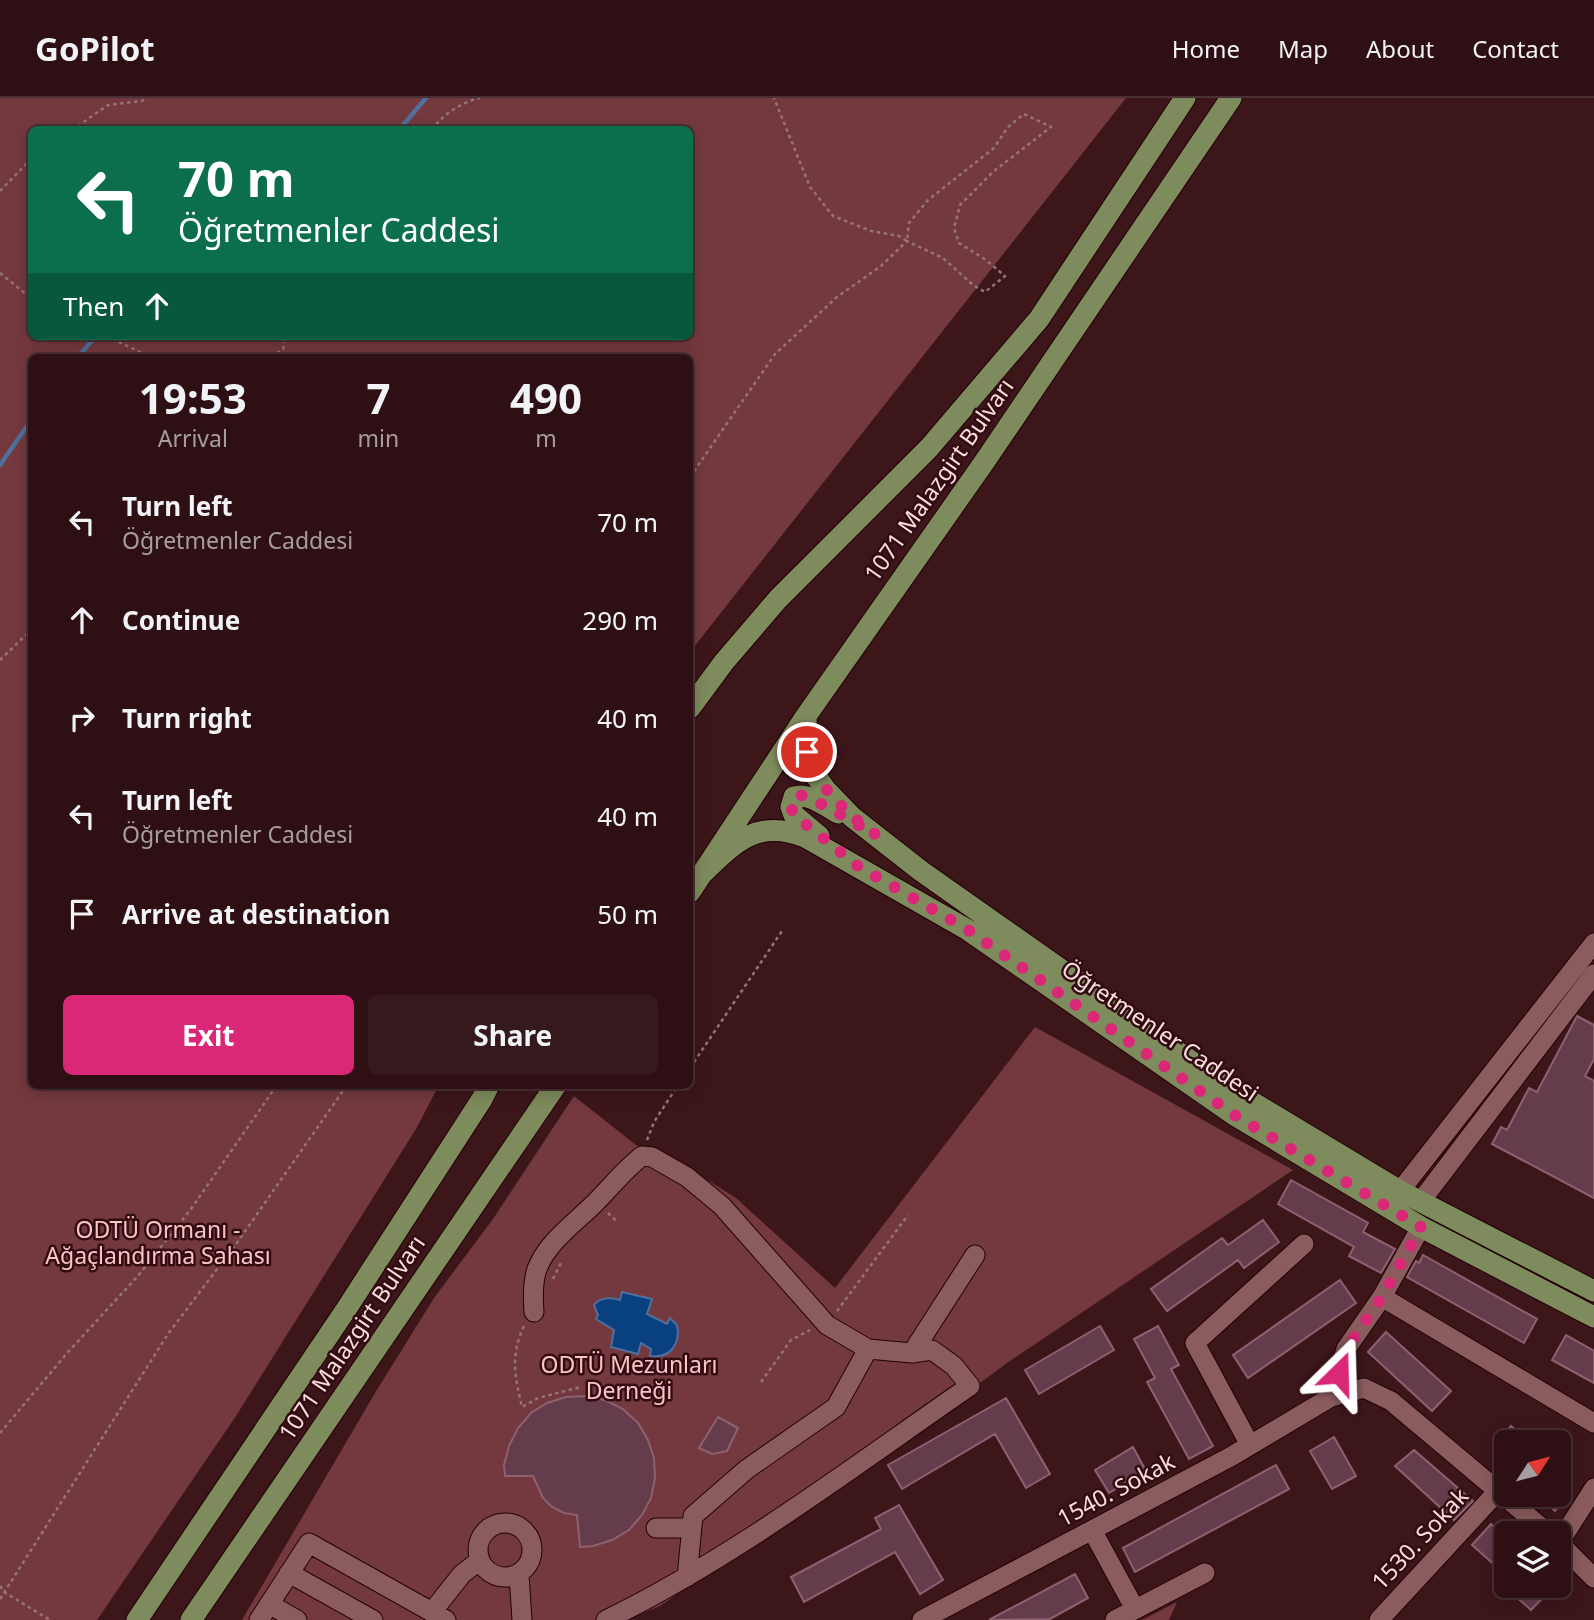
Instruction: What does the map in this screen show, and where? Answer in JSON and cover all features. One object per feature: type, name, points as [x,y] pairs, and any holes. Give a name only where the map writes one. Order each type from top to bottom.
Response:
[{"type":"main road","name":"1071 Malazgirt Bulvarı","points":[[693,704],[724,662],[778,599],[929,448],[1039,319],[1185,98]]},
{"type":"main road","name":"1071 Malazgirt Bulvarı","points":[[693,888],[806,716],[985,461],[1231,98]]},
{"type":"main road","name":"Öğretmenler Caddesi","points":[[806,716],[807,752],[812,769],[825,789],[852,817],[921,870],[1232,1090],[1400,1191],[1594,1290]]},
{"type":"main road","points":[[858,866],[794,815],[792,802],[800,795],[809,797],[876,835]]},
{"type":"main road","name":"Öğretmenler Caddesi","points":[[703,873],[734,844],[758,832],[774,828],[805,837],[968,930],[1236,1116],[1421,1227],[1594,1317]]},
{"type":"main road","name":"1071 Malazgirt Bulvarı","points":[[137,1620],[347,1308],[487,1089]]},
{"type":"main road","name":"1071 Malazgirt Bulvarı","points":[[191,1620],[553,1089]]},
{"type":"street","points":[[1400,1191],[1594,943]]},
{"type":"street","points":[[1421,1201],[1594,974]]},
{"type":"street","points":[[534,1312],[537,1268],[552,1246],[597,1202],[625,1169],[642,1156],[652,1157],[687,1177],[722,1206],[827,1325],[869,1349],[912,1353],[932,1350],[954,1366],[970,1386],[734,1548],[652,1598],[606,1620]]},
{"type":"street","points":[[1331,1397],[1346,1349],[1382,1297],[1421,1227]]},
{"type":"street","points":[[1250,1446],[1195,1343],[1304,1244]]},
{"type":"street","points":[[912,1353],[975,1255]]},
{"type":"street","points":[[1382,1297],[1594,1423]]},
{"type":"street","points":[[687,1577],[693,1516],[747,1469],[836,1406],[869,1349]]},
{"type":"street","name":"1540. Sokak","points":[[926,1619],[1250,1446],[1331,1397],[1363,1388],[1391,1401],[1494,1488]]},
{"type":"street","points":[[1571,1524],[1594,1488]]},
{"type":"street","name":"1530. Sokak","points":[[1379,1620],[1494,1495]]},
{"type":"street","name":"1540. Sokak","points":[[1517,1507],[1534,1521]]},
{"type":"street","points":[[495,1525],[516,1525],[531,1540],[531,1561],[519,1575],[505,1578],[494,1576],[485,1570],[480,1561],[477,1550],[480,1540],[485,1531],[495,1525]]},
{"type":"street","points":[[656,1528],[691,1528]]},
{"type":"street","points":[[1092,1530],[1135,1609]]},
{"type":"street","points":[[296,1620],[264,1612],[309,1543],[439,1616],[462,1574],[480,1561]]},
{"type":"street","points":[[1571,1555],[1594,1578]]},
{"type":"street","points":[[289,1573],[373,1620]]},
{"type":"street","points":[[1115,1620],[1205,1573]]},
{"type":"street","points":[[519,1575],[522,1620]]},
{"type":"path","points":[[78,126],[108,105],[142,101],[146,98]]},
{"type":"path","points":[[435,126],[440,118],[471,100],[480,98]]},
{"type":"path","points":[[693,473],[775,354],[837,297],[881,266],[907,241],[909,223],[928,200],[994,148],[1008,127],[1024,114],[1051,127],[994,172],[960,205],[954,228],[959,243],[986,260],[1004,276],[985,292],[943,258],[907,241],[899,236],[871,231],[833,216],[810,187],[774,98]]},
{"type":"path","points":[[0,191],[28,162]]},
{"type":"path","points":[[0,273],[28,296]]},
{"type":"path","points":[[115,340],[145,354]]},
{"type":"path","points":[[276,354],[283,349],[285,340]]},
{"type":"path","points":[[0,660],[28,633]]},
{"type":"path","points":[[693,1064],[782,931]]},
{"type":"path","points":[[0,1433],[68,1352],[137,1277],[191,1209],[274,1089]]},
{"type":"path","points":[[0,1599],[168,1334],[239,1240],[344,1089]]},
{"type":"path","points":[[642,1156],[653,1122],[675,1089]]},
{"type":"path","points":[[827,1325],[908,1215]]},
{"type":"path","points":[[761,1382],[791,1340],[802,1332]]},
{"type":"path","points":[[522,1407],[538,1398],[581,1387]]},
{"type":"path","points":[[0,1586],[4,1592],[50,1620]]},
{"type":"green space","name":"ODTÜ Ormanı - Ağaçlandırma Sahası","points":[[0,98],[1126,98],[693,648],[693,354],[28,354],[28,1089],[437,1089],[416,1129],[236,1416],[97,1620],[0,1620]]},
{"type":"green space","name":"ODTÜ Mezunları Derneği","points":[[1035,1027],[1293,1170],[1007,1363],[810,1509],[741,1549],[660,1606],[625,1620],[242,1620],[434,1298],[493,1219],[574,1096],[636,1145],[706,1179],[736,1198],[835,1288]]},
{"type":"green space","points":[[1177,1602],[1169,1620],[1142,1620]]},
{"type":"water","points":[[622,1292],[652,1299],[647,1314],[667,1324],[670,1318],[677,1325],[677,1338],[673,1349],[663,1355],[650,1356],[651,1349],[641,1343],[638,1354],[611,1347],[614,1330],[596,1319],[598,1315],[594,1305],[606,1298],[620,1300]]},
{"type":"building","points":[[1577,1016],[1594,1025],[1594,1059],[1585,1076],[1594,1081],[1594,1198],[1492,1144],[1501,1127],[1507,1130],[1529,1088],[1537,1092]]},
{"type":"building","points":[[1291,1180],[1368,1223],[1363,1232],[1395,1249],[1381,1273],[1349,1256],[1354,1247],[1278,1204]]},
{"type":"building","points":[[1263,1220],[1279,1242],[1244,1268],[1238,1260],[1167,1311],[1151,1289],[1222,1238],[1228,1245]]},
{"type":"building","points":[[1423,1255],[1537,1319],[1524,1343],[1407,1277],[1416,1261],[1419,1263]]},
{"type":"building","points":[[1340,1280],[1356,1303],[1248,1378],[1233,1355]]},
{"type":"building","points":[[1100,1326],[1114,1350],[1039,1394],[1025,1370]]},
{"type":"building","points":[[1158,1326],[1179,1365],[1171,1369],[1213,1446],[1189,1459],[1147,1382],[1155,1378],[1134,1339]]},
{"type":"building","points":[[1386,1332],[1451,1391],[1432,1411],[1368,1352]]},
{"type":"building","points":[[1566,1335],[1594,1351],[1594,1383],[1552,1360]]},
{"type":"building","points":[[586,1396],[605,1400],[623,1409],[638,1423],[654,1458],[655,1478],[651,1498],[642,1515],[629,1530],[612,1540],[580,1547],[577,1515],[552,1507],[543,1498],[533,1476],[505,1476],[504,1465],[518,1428],[531,1413],[547,1403],[566,1397]]},
{"type":"building","points":[[1006,1398],[1050,1474],[1026,1488],[995,1434],[902,1489],[888,1465]]},
{"type":"building","points":[[718,1417],[738,1428],[727,1451],[712,1454],[699,1448]]},
{"type":"building","points":[[1334,1437],[1356,1476],[1332,1489],[1310,1451]]},
{"type":"building","points":[[1133,1447],[1146,1471],[1109,1493],[1095,1470]]},
{"type":"building","points":[[1414,1450],[1473,1501],[1454,1520],[1395,1466]]},
{"type":"building","points":[[1276,1465],[1289,1489],[1135,1572],[1123,1548]]},
{"type":"building","points":[[899,1505],[943,1580],[920,1594],[895,1552],[804,1602],[791,1577],[881,1529],[875,1518]]},
{"type":"building","points":[[1491,1524],[1494,1527],[1494,1564],[1472,1545]]},
{"type":"building","points":[[1075,1574],[1088,1598],[1050,1619],[989,1620]]},
{"type":"building","points":[[1518,1598],[1542,1598],[1531,1610]]},
{"type":"waterway","points":[[402,126],[426,98]]},
{"type":"waterway","points":[[81,354],[93,340]]},
{"type":"waterway","points":[[0,465],[28,425]]},
{"type":"route","points":[[807,752],[812,769],[825,789],[852,817],[876,835],[809,797],[800,795],[794,797],[791,807],[794,815],[803,824],[858,866],[968,930],[1236,1116],[1421,1227],[1382,1297],[1346,1349],[1339,1373]]}]
